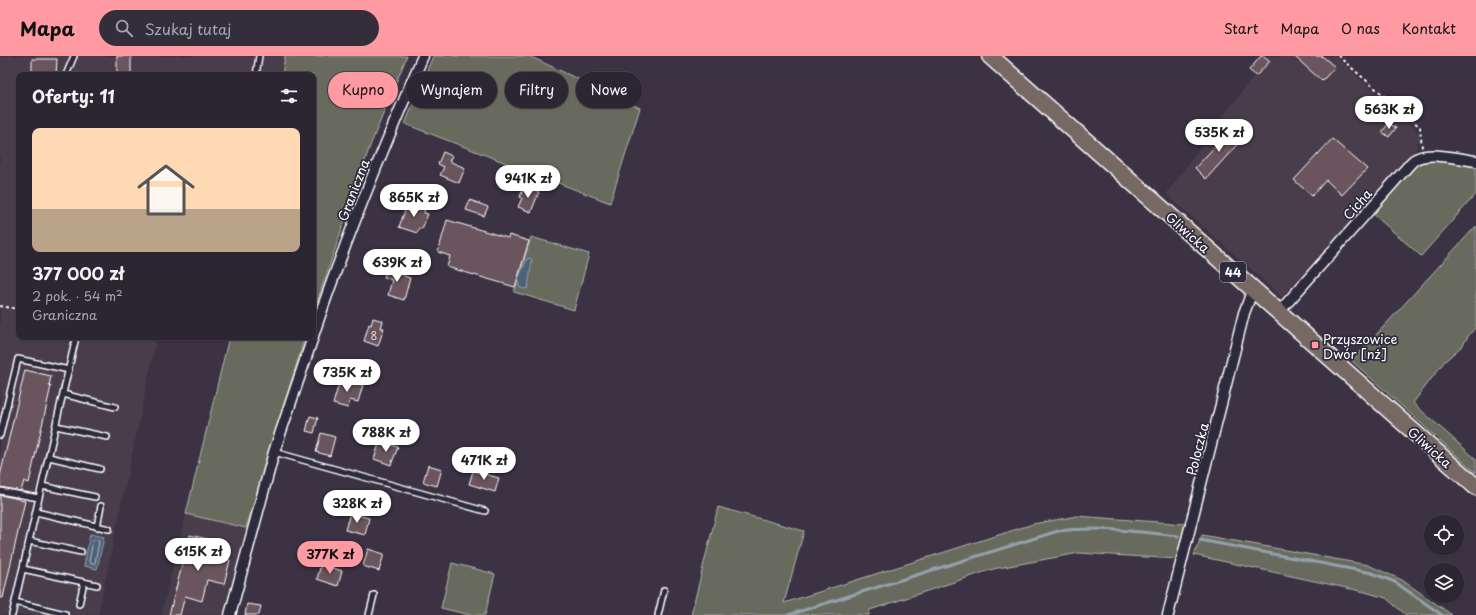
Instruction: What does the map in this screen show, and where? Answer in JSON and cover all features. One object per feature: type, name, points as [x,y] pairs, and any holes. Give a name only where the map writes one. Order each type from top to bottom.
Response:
[{"type":"main road","name":"Gliwicka","points":[[990,56],[1476,488]]},
{"type":"street","name":"Graniczna","points":[[316,327],[369,181],[423,56]]},
{"type":"street","points":[[1423,156],[1438,155],[1476,161]]},
{"type":"street","name":"Cicha","points":[[1279,312],[1409,165],[1416,159],[1423,156]]},
{"type":"street","name":"Poloczka","points":[[1168,615],[1244,313],[1253,289]]},
{"type":"street","name":"Graniczna","points":[[230,615],[274,452],[312,340]]},
{"type":"lane","points":[[67,72],[74,56]]},
{"type":"lane","points":[[256,72],[259,56]]},
{"type":"lane","points":[[12,615],[75,340]]},
{"type":"lane","points":[[0,435],[18,359],[69,370]]},
{"type":"lane","points":[[64,394],[115,407]]},
{"type":"lane","points":[[56,426],[107,437]]},
{"type":"lane","points":[[274,452],[485,511]]},
{"type":"lane","points":[[49,457],[100,469]]},
{"type":"lane","points":[[42,486],[95,497]]},
{"type":"lane","points":[[0,490],[39,498]]},
{"type":"lane","points":[[97,527],[101,506]]},
{"type":"lane","points":[[36,512],[109,530]]},
{"type":"lane","points":[[29,541],[81,552]]},
{"type":"lane","points":[[23,569],[97,585]]},
{"type":"lane","points":[[79,604],[84,582]]},
{"type":"lane","points":[[658,615],[664,590]]},
{"type":"lane","points":[[369,615],[374,595]]},
{"type":"lane","points":[[15,602],[65,614]]},
{"type":"path","points":[[1338,56],[1420,128],[1423,156]]},
{"type":"path","points":[[0,306],[16,309]]},
{"type":"shaded area","points":[[0,56],[285,56],[282,72],[16,72],[16,340],[156,340],[98,615],[0,615]]},
{"type":"shaded area","points":[[1268,56],[1335,56],[1421,134],[1415,152],[1282,297],[1166,194]]},
{"type":"shaded area","points":[[186,514],[246,528],[223,615],[161,615]]},
{"type":"green space","points":[[285,56],[407,56],[398,78],[398,72],[328,72],[328,108],[386,108],[370,146],[316,305],[316,72],[282,72]]},
{"type":"green space","points":[[433,56],[529,56],[563,72],[505,72],[505,108],[568,108],[568,74],[576,78],[576,108],[640,108],[610,203],[405,124],[412,108],[497,108],[497,72],[426,72]]},
{"type":"green space","points":[[1439,159],[1476,166],[1476,194],[1421,256],[1373,214],[1417,161]]},
{"type":"green space","points":[[1476,226],[1476,327],[1463,345],[1444,362],[1413,403],[1476,459],[1476,473],[1352,361]]},
{"type":"green space","points":[[531,237],[589,254],[574,310],[514,292]]},
{"type":"green space","points":[[228,340],[304,340],[246,528],[186,514]]},
{"type":"green space","points":[[718,507],[804,531],[784,603],[1033,524],[1077,516],[1185,524],[1178,559],[1079,553],[993,569],[870,610],[869,615],[691,615]]},
{"type":"green space","points":[[1202,535],[1368,565],[1402,580],[1424,595],[1424,603],[1435,603],[1452,615],[1406,615],[1386,598],[1365,592],[1194,555]]},
{"type":"green space","points":[[452,563],[495,574],[485,615],[470,615],[441,608]]},
{"type":"water","points":[[530,258],[532,260],[528,288],[524,289],[519,287],[518,279],[527,259]]},
{"type":"water","points":[[90,534],[104,537],[97,569],[84,566]]},
{"type":"building","points":[[117,56],[131,56],[131,72],[117,72]]},
{"type":"building","points":[[1261,56],[1264,56],[1270,61],[1256,76],[1249,70]]},
{"type":"building","points":[[1294,56],[1322,56],[1335,67],[1322,81]]},
{"type":"building","points":[[32,59],[57,59],[56,72],[32,72]]},
{"type":"building","points":[[1389,123],[1396,128],[1389,137],[1382,132]]},
{"type":"building","points":[[1233,127],[1244,137],[1206,179],[1195,168]]},
{"type":"building","points":[[1332,139],[1367,169],[1342,195],[1326,180],[1312,196],[1294,180]]},
{"type":"building","points":[[443,152],[452,156],[449,161],[465,168],[459,183],[440,175],[444,167],[438,164]]},
{"type":"building","points":[[524,186],[539,192],[531,212],[518,207],[522,198],[520,197]]},
{"type":"building","points":[[470,200],[488,207],[484,216],[466,210]]},
{"type":"building","points":[[408,202],[425,208],[424,213],[428,214],[422,229],[419,228],[417,233],[399,227]]},
{"type":"building","points":[[447,220],[508,238],[509,235],[529,241],[515,287],[447,267],[450,256],[438,252]]},
{"type":"building","points":[[387,267],[405,272],[404,276],[410,278],[404,300],[388,295],[392,280],[384,277]]},
{"type":"building","points":[[373,318],[383,321],[381,328],[384,328],[378,346],[364,341],[369,324],[371,325]]},
{"type":"building","points":[[25,370],[51,376],[49,386],[51,386],[29,483],[24,481],[21,491],[0,487],[0,476]]},
{"type":"building","points":[[340,380],[363,385],[358,402],[350,400],[348,408],[333,404]]},
{"type":"building","points":[[310,416],[318,418],[314,433],[306,431]]},
{"type":"building","points":[[321,433],[335,437],[330,456],[316,452]]},
{"type":"building","points":[[380,441],[398,447],[391,465],[374,459]]},
{"type":"building","points":[[428,465],[442,469],[437,486],[423,482]]},
{"type":"building","points":[[473,471],[499,478],[495,492],[469,484]]},
{"type":"building","points":[[0,495],[25,501],[3,598],[0,598]]},
{"type":"building","points":[[350,513],[369,518],[365,535],[345,530]]},
{"type":"building","points":[[190,535],[212,540],[208,554],[230,560],[224,584],[207,580],[202,601],[185,596],[180,615],[169,615]]},
{"type":"building","points":[[368,549],[384,554],[379,571],[363,566]]},
{"type":"building","points":[[321,564],[342,571],[338,586],[317,579]]},
{"type":"building","points":[[247,604],[261,606],[259,615],[245,615]]},
{"type":"waterway","points":[[788,615],[1058,531],[1103,529],[1178,536]]},
{"type":"waterway","points":[[1200,540],[1372,573],[1395,582],[1442,615]]},
{"type":"place","name":"Przyszowice Dwór [nż]","points":[[1315,345]]}]
